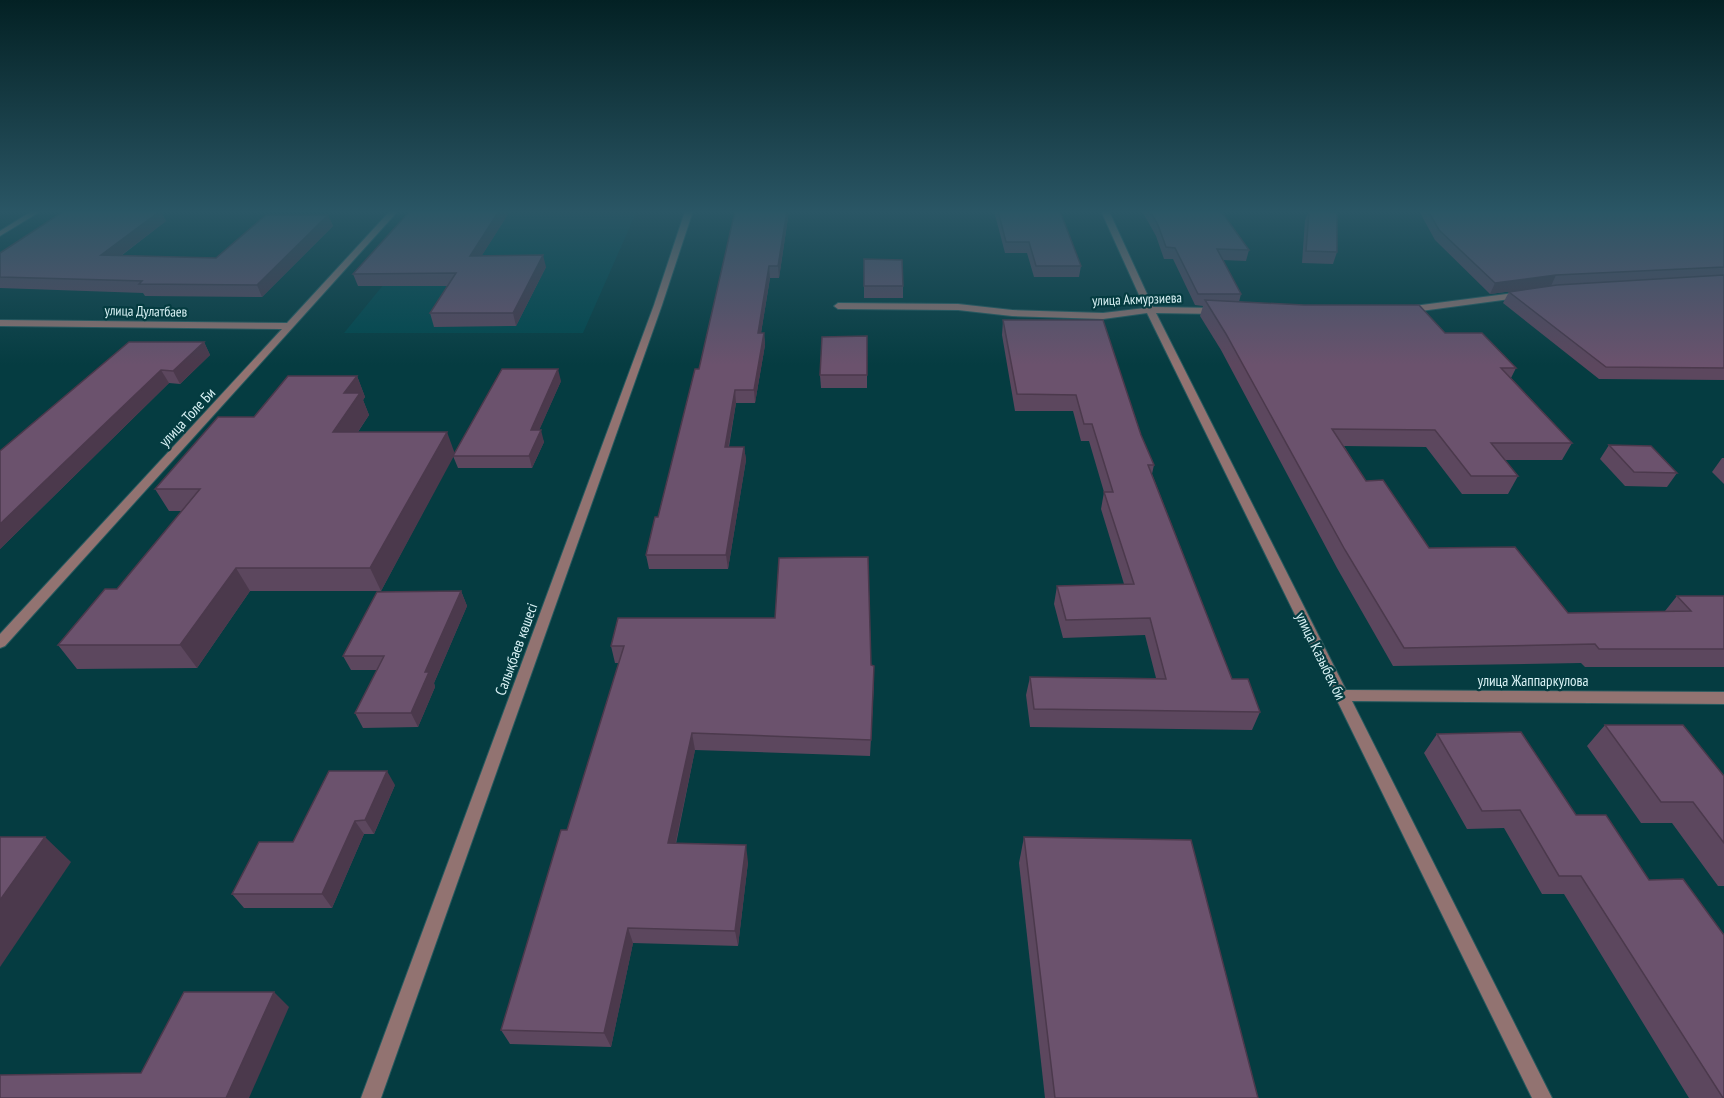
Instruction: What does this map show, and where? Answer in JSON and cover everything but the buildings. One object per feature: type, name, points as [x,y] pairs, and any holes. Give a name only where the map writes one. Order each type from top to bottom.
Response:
[{"type":"street","name":"улица Толе Би","points":[[0,643],[348,262]]},
{"type":"street","name":"Салықбаев көшесі","points":[[371,1098],[672,262]]},
{"type":"street","name":"улица Казыбек би","points":[[1128,262],[1542,1098]]},
{"type":"street","points":[[1393,312],[1528,294]]},
{"type":"street","name":"улица Акмурзиева","points":[[838,306],[958,307],[1012,313],[1103,316],[1150,310],[1231,311]]},
{"type":"street","name":"улица Дулатбаев","points":[[0,323],[291,326]]},
{"type":"street","name":"улица Жаппаркулова","points":[[1341,695],[1724,698]]},
{"type":"shaded area","points":[[402,262],[614,262],[583,333],[344,333]]}]
